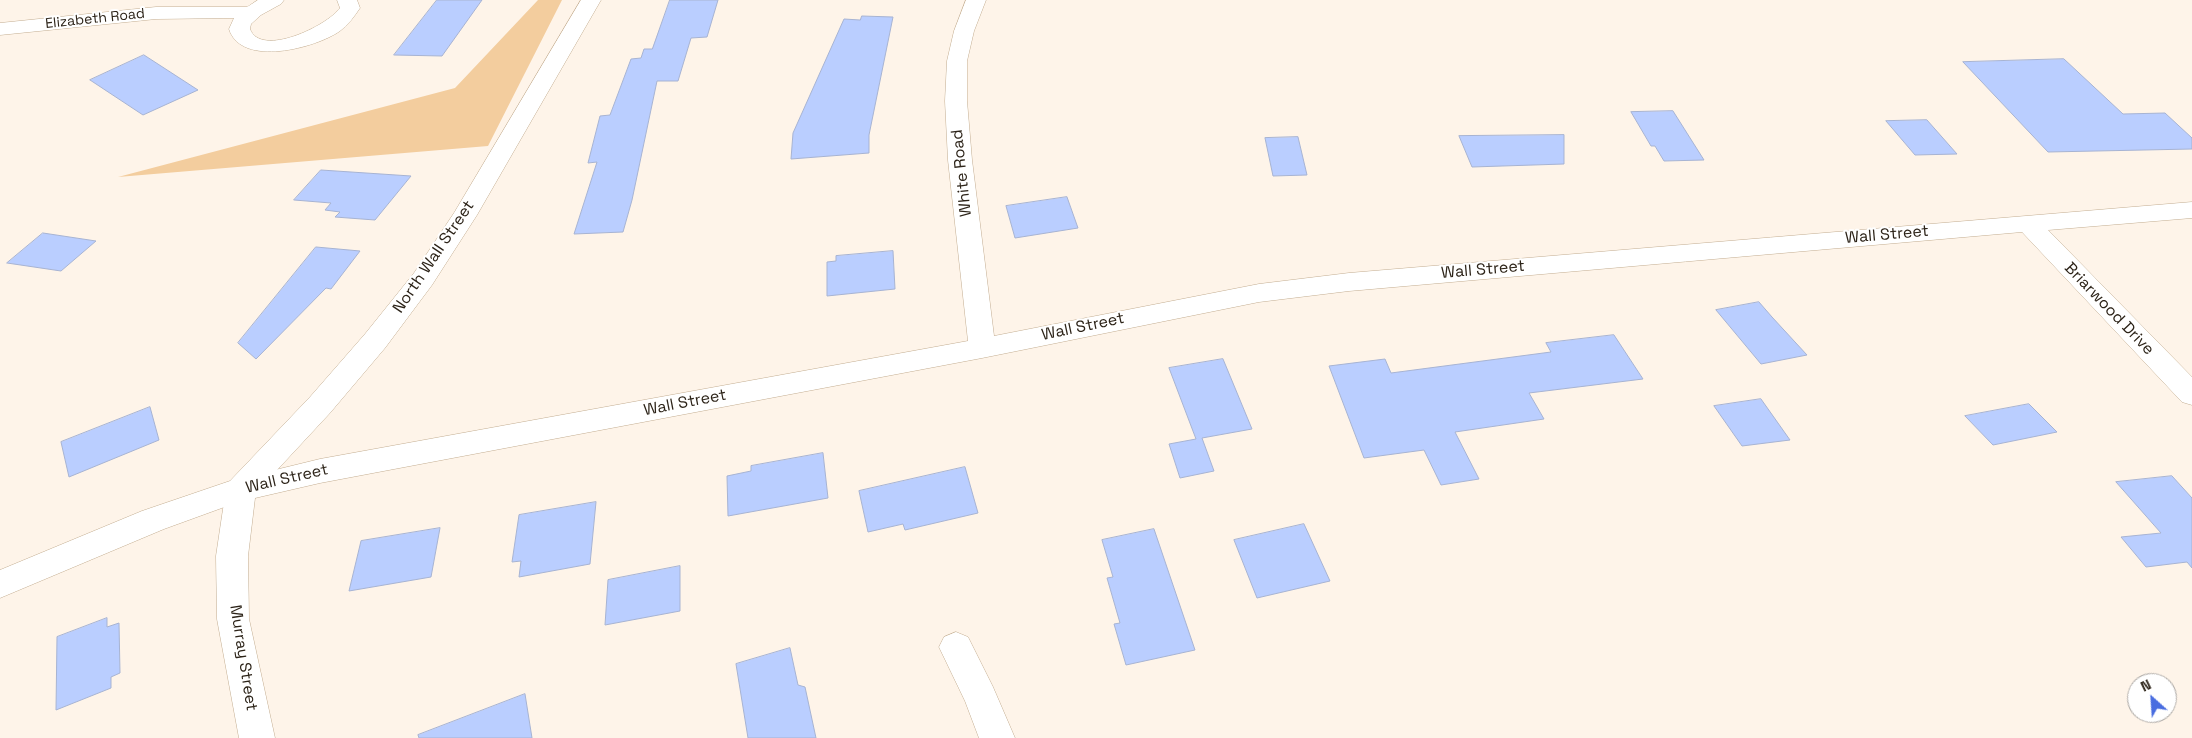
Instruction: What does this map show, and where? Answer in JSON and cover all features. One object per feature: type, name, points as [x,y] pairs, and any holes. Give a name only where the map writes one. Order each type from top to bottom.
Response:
[{"type":"street","points":[[274,0],[250,12],[242,20],[239,28],[241,35],[249,41],[260,44],[292,43],[309,39],[337,26],[346,17],[350,8],[347,0]]},
{"type":"street","name":"North Wall Street","points":[[241,489],[320,406],[375,341],[423,279],[465,215],[591,0]]},
{"type":"street","name":"White Road","points":[[976,0],[964,31],[957,61],[956,101],[960,160],[982,348]]},
{"type":"street","name":"Elizabeth Road","points":[[0,29],[173,11],[219,10],[250,12]]},
{"type":"street","name":"Wall Street","points":[[0,584],[153,520],[241,489],[330,469],[982,348],[1259,293],[1349,282],[2192,210]]},
{"type":"street","name":"Briarwood Drive","points":[[2027,223],[2192,395]]},
{"type":"street","name":"Murray Street","points":[[241,489],[232,556],[233,619],[257,738]]},
{"type":"street","points":[[956,647],[981,698],[996,738]]},
{"type":"shaded area","points":[[538,0],[562,0],[488,146],[118,177],[455,88]]},
{"type":"building","points":[[437,0],[482,0],[442,56],[394,55]]},
{"type":"building","points":[[670,0],[718,0],[707,37],[691,38],[678,81],[657,81],[632,200],[623,232],[574,234],[597,162],[588,163],[600,116],[610,115],[631,59],[641,58],[644,49],[652,49]]},
{"type":"building","points":[[862,16],[893,17],[869,135],[869,153],[791,159],[793,133],[844,19],[860,20]]},
{"type":"building","points":[[144,55],[198,90],[143,115],[90,80]]},
{"type":"building","points":[[2064,59],[2123,114],[2165,113],[2192,138],[2192,149],[2048,152],[1963,62]]},
{"type":"building","points":[[1673,111],[1704,160],[1664,161],[1655,146],[1651,146],[1631,112]]},
{"type":"building","points":[[1927,120],[1957,154],[1915,155],[1886,121]]},
{"type":"building","points":[[1564,135],[1564,164],[1472,167],[1459,136]]},
{"type":"building","points":[[1298,137],[1307,175],[1273,176],[1265,138]]},
{"type":"building","points":[[321,170],[411,176],[375,220],[335,217],[340,212],[325,210],[331,203],[294,200]]},
{"type":"building","points":[[1067,197],[1078,228],[1015,238],[1006,206]]},
{"type":"building","points":[[43,233],[96,241],[61,271],[7,263]]},
{"type":"building","points":[[316,247],[360,251],[331,289],[326,288],[256,359],[238,343]]},
{"type":"building","points":[[893,251],[895,289],[827,296],[827,262],[836,261],[836,256]]},
{"type":"building","points":[[1759,302],[1807,355],[1761,364],[1716,310]]},
{"type":"building","points":[[1614,335],[1643,379],[1529,393],[1544,419],[1455,432],[1479,479],[1441,485],[1424,450],[1364,458],[1329,366],[1385,359],[1391,373],[1551,352],[1546,343]]},
{"type":"building","points":[[1223,359],[1252,429],[1202,438],[1214,471],[1180,478],[1169,444],[1196,439],[1169,368]]},
{"type":"building","points":[[1761,399],[1790,440],[1742,446],[1714,406]]},
{"type":"building","points":[[2029,404],[2057,432],[1993,445],[1965,416]]},
{"type":"building","points":[[150,407],[159,440],[69,477],[61,442]]},
{"type":"building","points":[[823,453],[828,498],[728,516],[727,476],[751,471],[751,466]]},
{"type":"building","points":[[965,467],[978,513],[905,530],[903,524],[868,532],[859,491]]},
{"type":"building","points":[[2172,476],[2192,498],[2192,568],[2187,562],[2146,567],[2121,537],[2161,533],[2116,482]]},
{"type":"building","points":[[596,502],[590,564],[519,577],[521,561],[512,562],[519,515]]},
{"type":"building","points":[[1304,524],[1330,581],[1257,598],[1234,540]]},
{"type":"building","points":[[440,528],[431,577],[349,591],[361,541]]},
{"type":"building","points":[[1154,529],[1195,650],[1126,665],[1114,624],[1120,623],[1107,578],[1113,577],[1102,540]]},
{"type":"building","points":[[680,566],[680,611],[605,625],[608,580]]},
{"type":"building","points":[[107,618],[107,627],[119,623],[120,673],[111,677],[111,688],[56,710],[57,637]]},
{"type":"building","points":[[790,648],[798,685],[805,687],[816,738],[748,738],[736,664]]},
{"type":"building","points":[[525,694],[532,738],[419,738],[418,735]]}]
